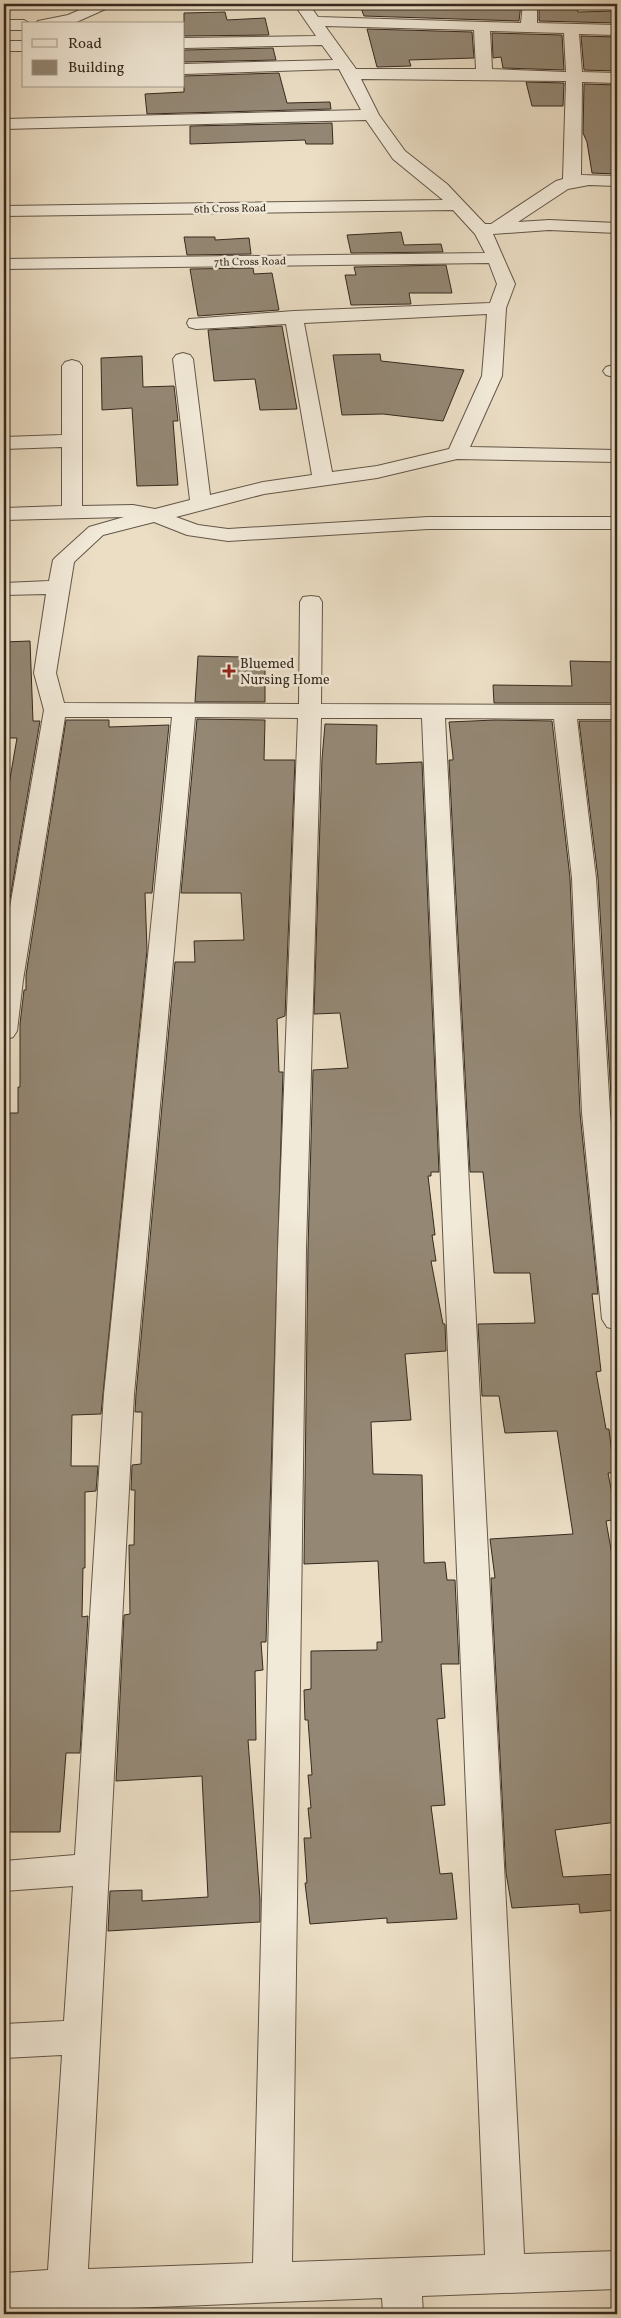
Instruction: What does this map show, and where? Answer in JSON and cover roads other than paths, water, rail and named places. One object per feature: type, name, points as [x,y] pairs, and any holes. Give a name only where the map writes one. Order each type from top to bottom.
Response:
[{"type":"street","points":[[55,22],[72,19],[105,4]]},
{"type":"street","points":[[301,4],[348,69],[371,115],[399,155],[440,188],[490,240],[506,284],[497,308],[492,376],[456,453]]},
{"type":"street","points":[[529,27],[530,4]]},
{"type":"street","points":[[313,21],[617,30]]},
{"type":"street","points":[[4,25],[22,25]]},
{"type":"street","points":[[482,26],[484,74]]},
{"type":"street","points":[[571,28],[574,78],[572,181]]},
{"type":"street","points":[[185,43],[327,40]]},
{"type":"street","points":[[4,46],[22,46]]},
{"type":"street","points":[[185,69],[348,69],[617,78]]},
{"type":"street","points":[[4,124],[371,115]]},
{"type":"street","points":[[490,240],[562,185],[585,179],[617,181]]},
{"type":"street","name":"6th Cross Road","points":[[4,212],[457,205]]},
{"type":"street","points":[[490,240],[550,226],[617,228]]},
{"type":"street","points":[[490,240],[546,238],[617,239]]},
{"type":"street","name":"7th Cross Road","points":[[4,264],[490,240]]},
{"type":"street","points":[[196,323],[497,308]]},
{"type":"street","points":[[294,318],[323,480]]},
{"type":"street","points":[[183,359],[201,504]]},
{"type":"street","points":[[72,366],[72,513]]},
{"type":"street","points":[[4,443],[72,441]]},
{"type":"street","points":[[4,1031],[10,980],[55,710],[45,673],[64,560],[96,532],[262,488],[377,472],[456,453],[617,456]]},
{"type":"street","points":[[4,514],[133,511],[157,516],[194,531],[228,536],[428,523],[617,523]]},
{"type":"street","points":[[4,588],[58,587]]},
{"type":"street","points":[[272,2282],[291,1259],[310,710],[311,602]]},
{"type":"street","points":[[55,710],[617,712]]},
{"type":"street","points":[[67,2289],[119,1394],[184,710]]},
{"type":"street","points":[[433,711],[505,2274]]},
{"type":"street","points":[[565,711],[584,878],[596,1113],[617,1319]]},
{"type":"street","points":[[4,1876],[92,1870]]},
{"type":"street","points":[[4,2041],[82,2037]]},
{"type":"street","points":[[4,2293],[272,2282],[402,2296],[505,2274],[617,2270]]},
{"type":"place","name":"Bluemed Nursing Home","points":[[229,671]]}]
